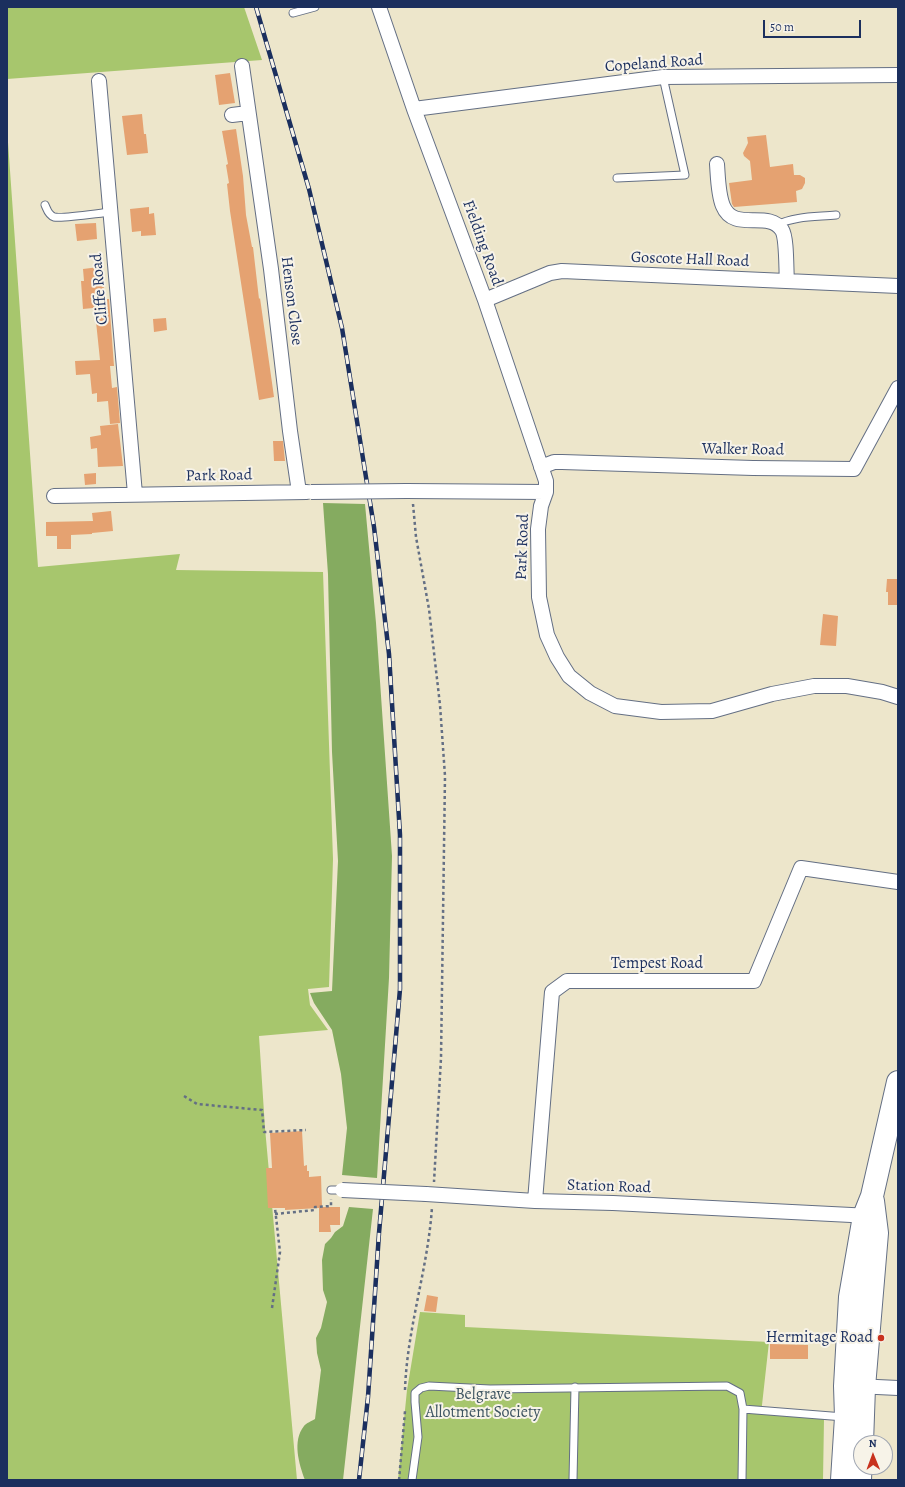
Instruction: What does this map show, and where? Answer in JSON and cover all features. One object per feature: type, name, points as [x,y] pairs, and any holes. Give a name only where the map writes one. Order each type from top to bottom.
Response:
[{"type":"highway","points":[[842,1480],[846,1417],[855,1386],[877,1233],[870,1209],[898,1082]]},
{"type":"highway","points":[[855,1386],[861,1435]]},
{"type":"street","name":"Fielding Road","points":[[379,7],[414,109],[486,300],[546,482],[546,492]]},
{"type":"street","name":"Henson Close","points":[[242,66],[305,492]]},
{"type":"street","name":"Copeland Road","points":[[414,109],[663,77],[898,75]]},
{"type":"street","name":"Cliffe Road","points":[[99,81],[135,494]]},
{"type":"street","points":[[232,115],[248,113]]},
{"type":"street","points":[[717,164],[721,201],[728,214],[736,219],[745,221],[766,221],[776,225],[782,230],[785,239],[787,281]]},
{"type":"street","name":"Goscote Hall Road","points":[[486,300],[550,273],[562,271],[898,286]]},
{"type":"street","name":"Walker Road","points":[[541,467],[554,462],[562,462],[753,468],[854,469],[898,388]]},
{"type":"street","name":"Park Road","points":[[54,496],[409,491],[546,492],[541,506],[538,544],[539,597],[547,635],[557,657],[570,676],[590,693],[615,706],[661,712],[712,711],[772,694],[814,686],[847,686],[882,692],[898,697]]},
{"type":"street","name":"Tempest Road","points":[[535,1201],[552,992],[567,981],[754,981],[801,868],[898,882]]},
{"type":"street","name":"Station Road","points":[[336,1190],[535,1201],[870,1209]]},
{"type":"street","points":[[855,1386],[898,1388]]},
{"type":"lane","points":[[293,13],[315,7]]},
{"type":"lane","points":[[617,178],[685,175],[663,77]]},
{"type":"lane","points":[[45,204],[47,212],[53,216],[62,217],[111,212]]},
{"type":"lane","points":[[776,225],[784,221],[836,215]]},
{"type":"lane","points":[[412,1480],[418,1436],[415,1397],[416,1393],[421,1388],[429,1386],[490,1389],[727,1386],[740,1393],[743,1409],[742,1480]]},
{"type":"lane","points":[[573,1480],[575,1388]]},
{"type":"lane","points":[[743,1409],[846,1417]]},
{"type":"path","points":[[405,1394],[406,1364],[430,1233],[429,1194],[441,1058],[445,776],[440,705],[429,608],[409,491]]},
{"type":"path","points":[[184,1096],[197,1104],[262,1110],[264,1132],[306,1130]]},
{"type":"path","points":[[275,1214],[315,1210],[315,1207],[332,1206],[336,1190]]},
{"type":"path","points":[[272,1308],[280,1252],[275,1208]]},
{"type":"path","points":[[399,1480],[405,1409]]},
{"type":"green space","points":[[7,7],[244,7],[262,60],[7,79]]},
{"type":"green space","points":[[7,128],[38,567],[180,554],[176,570],[323,572],[333,859],[329,987],[308,989],[310,1005],[328,1030],[259,1036],[265,1128],[297,1480],[7,1480]]},
{"type":"green space","points":[[323,503],[365,504],[376,623],[392,856],[389,978],[377,1178],[342,1175],[347,1128],[341,1074],[332,1030],[314,1003],[310,993],[332,991],[338,861],[332,752],[328,574]]},
{"type":"green space","points":[[349,1207],[373,1209],[343,1480],[305,1480],[299,1460],[297,1445],[300,1432],[304,1426],[315,1419],[321,1370],[317,1353],[316,1338],[321,1328],[327,1302],[323,1290],[322,1260],[325,1244],[335,1232],[343,1226]]},
{"type":"green space","name":"Belgrave Allotment Society","points":[[420,1312],[465,1315],[465,1327],[769,1342],[761,1414],[824,1419],[823,1480],[398,1480],[407,1390]]},
{"type":"building","points":[[230,73],[235,103],[219,105],[215,75]]},
{"type":"building","points":[[142,114],[148,153],[127,155],[122,116]]},
{"type":"building","points":[[236,129],[243,176],[246,215],[253,247],[259,299],[260,298],[274,397],[259,400],[230,211],[227,184],[229,183],[226,165],[228,164],[222,131]]},
{"type":"building","points":[[766,135],[770,167],[793,164],[794,175],[800,175],[805,178],[805,183],[802,189],[796,191],[797,202],[734,207],[732,204],[729,183],[752,180],[750,161],[744,156],[743,153],[748,143],[747,137]]},
{"type":"building","points":[[149,207],[149,214],[154,213],[156,235],[141,236],[141,231],[132,232],[130,209]]},
{"type":"building","points":[[96,223],[97,239],[77,241],[75,224]]},
{"type":"building","points":[[99,267],[100,280],[103,280],[105,299],[109,299],[114,366],[110,366],[112,388],[117,387],[120,423],[110,424],[108,401],[97,402],[97,393],[92,394],[90,374],[76,375],[75,361],[100,360],[95,312],[93,312],[93,308],[83,309],[81,281],[84,281],[83,269]]},
{"type":"building","points":[[166,318],[167,330],[154,332],[153,319]]},
{"type":"building","points":[[118,424],[123,466],[98,467],[97,448],[91,449],[90,437],[101,435],[100,426]]},
{"type":"building","points":[[273,441],[283,441],[285,461],[274,461]]},
{"type":"building","points":[[96,473],[96,484],[85,485],[84,474]]},
{"type":"building","points":[[111,511],[113,531],[71,535],[71,549],[57,549],[57,536],[46,536],[46,522],[93,521],[92,513]]},
{"type":"building","points":[[887,579],[898,579],[898,605],[888,605],[888,592],[886,592]]},
{"type":"building","points":[[823,614],[838,616],[836,646],[820,645]]},
{"type":"building","points":[[302,1131],[304,1166],[307,1165],[309,1177],[321,1176],[322,1207],[340,1207],[340,1225],[330,1225],[331,1232],[319,1232],[319,1208],[285,1210],[285,1208],[268,1208],[266,1168],[272,1168],[270,1133]]},
{"type":"building","points":[[427,1295],[438,1297],[436,1312],[424,1311]]},
{"type":"building","points":[[770,1344],[808,1345],[808,1359],[770,1359]]},
{"type":"railway","points":[[256,7],[309,189],[342,328],[374,527],[389,654],[400,835],[400,989],[379,1233],[368,1397],[359,1480]]},
{"type":"place","name":"Hermitage Road","points":[[881,1338]]}]
